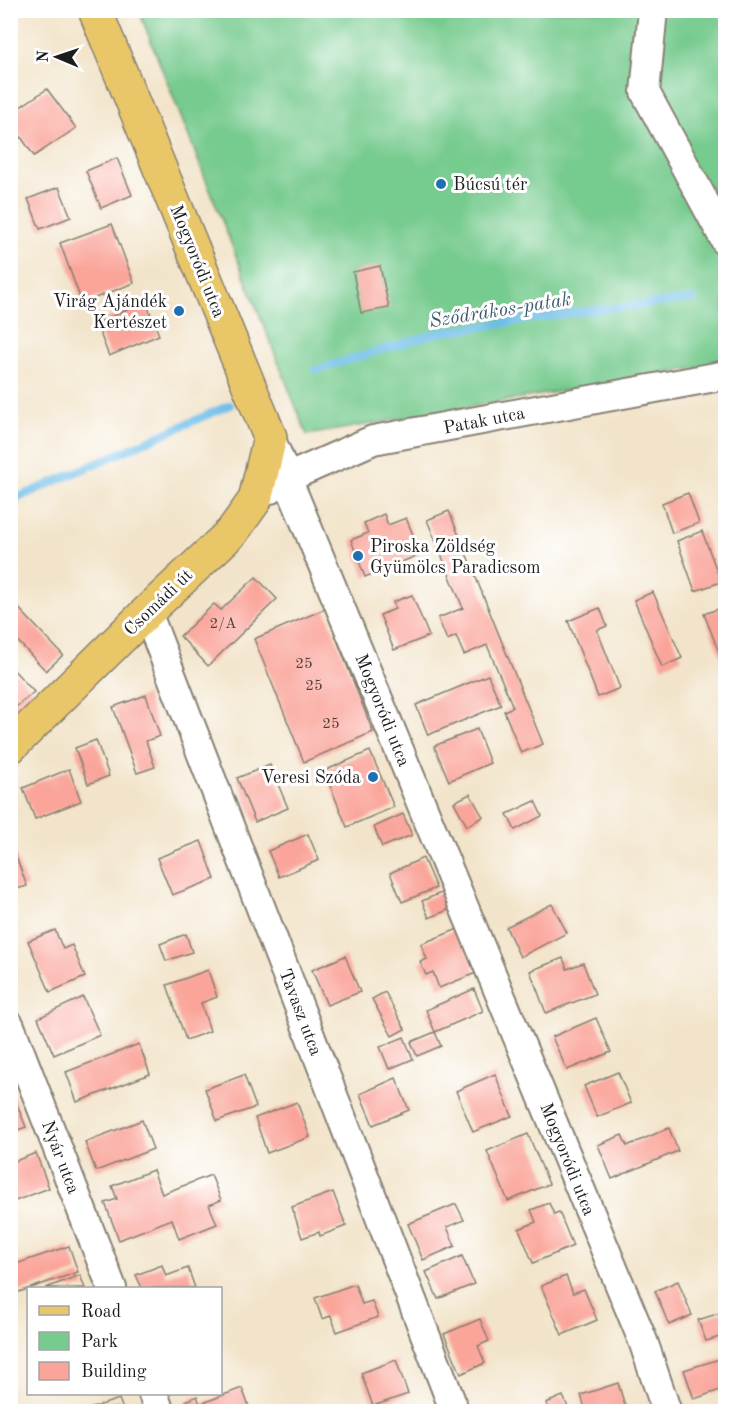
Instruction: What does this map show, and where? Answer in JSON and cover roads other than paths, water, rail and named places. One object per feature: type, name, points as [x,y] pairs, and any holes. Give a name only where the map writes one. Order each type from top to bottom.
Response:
[{"type":"main road","name":"Mogyoródi utca","points":[[95,10],[270,436]]},
{"type":"main road","name":"Csomádi út","points":[[10,747],[232,532],[255,500],[270,436]]},
{"type":"street","points":[[653,10],[645,92],[726,242]]},
{"type":"street","name":"Patak utca","points":[[255,500],[287,478],[373,440],[726,375]]},
{"type":"street","name":"Mogyoródi utca","points":[[270,436],[643,1341],[667,1412]]},
{"type":"street","name":"Tavasz utca","points":[[147,612],[455,1412]]},
{"type":"street","name":"Nyár utca","points":[[10,1026],[112,1287]]},
{"type":"street","points":[[153,1395],[160,1412]]},
{"type":"waterway","name":"Sződrákos-patak","points":[[316,370],[437,333],[578,312],[693,299]]},
{"type":"waterway","name":"Sződrákos-patak","points":[[10,501],[230,405]]},
{"type":"place","name":"Búcsú tér","points":[[441,184]]},
{"type":"place","name":"Virág Ajándék Kertészet","points":[[179,311]]},
{"type":"place","name":"Piroska Zöldség Gyümölcs Paradicsom","points":[[358,556]]},
{"type":"place","name":"Veresi Szóda","points":[[373,777]]}]
